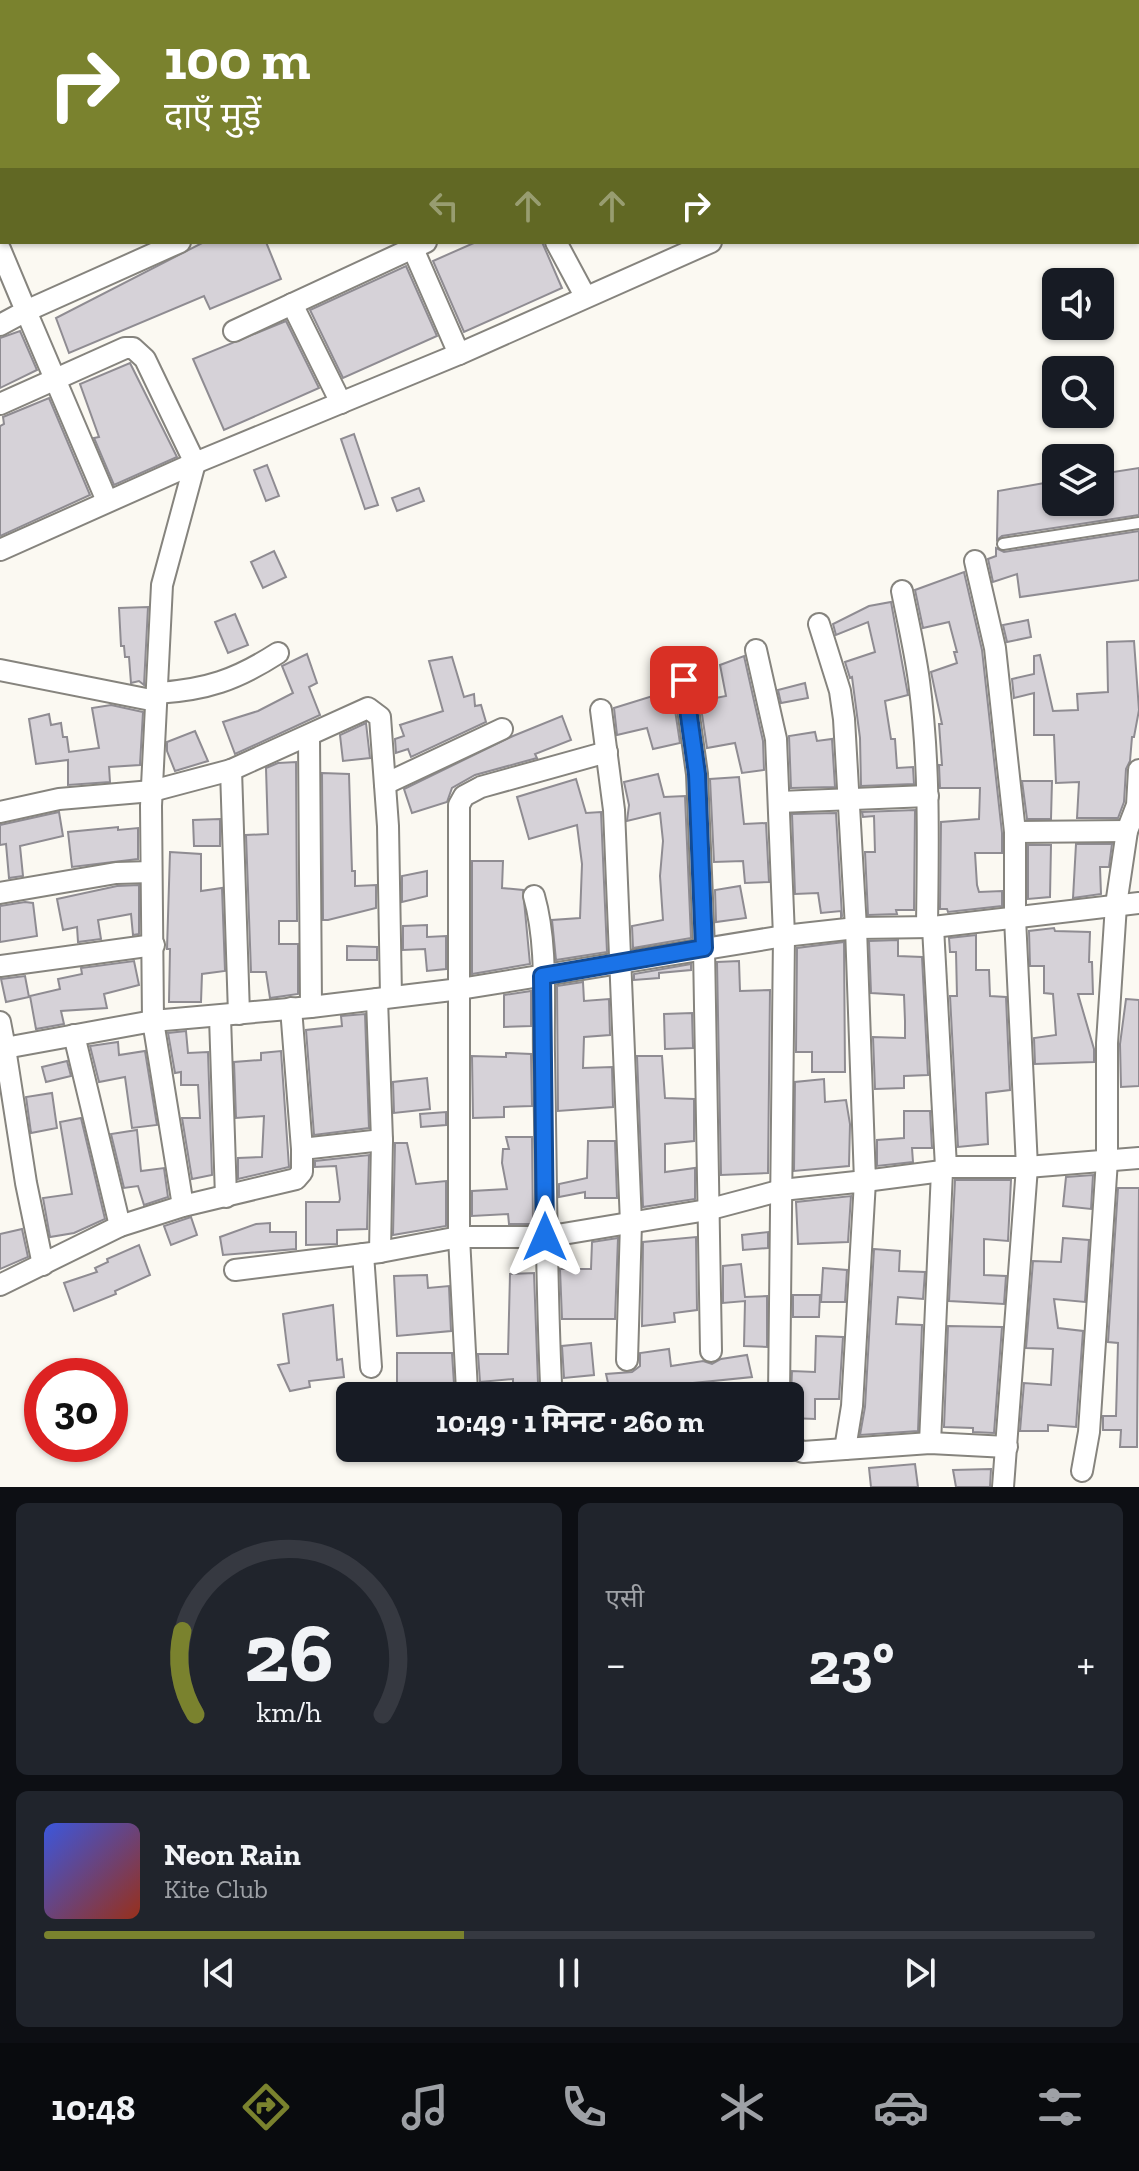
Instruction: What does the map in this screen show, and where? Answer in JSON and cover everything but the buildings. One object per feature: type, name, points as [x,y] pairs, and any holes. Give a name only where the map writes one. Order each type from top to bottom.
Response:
[{"type":"street","points":[[0,325],[176,244]]},
{"type":"street","points":[[234,331],[416,244],[459,354]]},
{"type":"street","points":[[557,244],[585,296]]},
{"type":"street","points":[[0,550],[195,463],[459,354],[706,244]]},
{"type":"street","points":[[0,249],[107,501]]},
{"type":"street","points":[[292,304],[341,403]]},
{"type":"street","points":[[0,404],[125,348],[133,348],[145,359],[195,463],[162,585],[152,791],[153,1021],[183,1206]]},
{"type":"street","points":[[975,561],[995,648],[1015,832],[1015,918],[1027,1167],[1003,1487]]},
{"type":"street","points":[[902,591],[919,680],[928,796],[930,927],[944,1169],[930,1443]]},
{"type":"street","points":[[819,624],[840,691],[856,928],[865,1181],[852,1406],[845,1449]]},
{"type":"street","points":[[756,650],[776,739],[784,936],[779,1382]]},
{"type":"street","points":[[0,670],[157,697],[218,684],[248,672],[278,653]]},
{"type":"street","points":[[684,680],[697,774],[704,948],[711,1351]]},
{"type":"street","points":[[0,812],[59,799],[152,791],[231,770],[368,708],[380,717],[385,784],[384,998],[382,1140],[372,1253],[371,1367]]},
{"type":"street","points":[[601,710],[614,810],[631,1223],[627,1360]]},
{"type":"street","points":[[385,784],[502,729]]},
{"type":"street","points":[[0,1285],[120,1226],[183,1206],[296,1179],[302,1172],[301,1008],[309,737]]},
{"type":"street","points":[[467,1382],[459,1237],[459,805],[464,796],[481,787],[607,752]]},
{"type":"street","points":[[226,1197],[231,770]]},
{"type":"street","points":[[1082,1471],[1089,1432],[1107,1160],[1107,1043],[1116,905],[1127,831],[1137,805],[1139,770]]},
{"type":"street","points":[[779,802],[928,796]]},
{"type":"street","points":[[1015,832],[1127,831]]},
{"type":"street","points":[[0,893],[116,873],[151,872]]},
{"type":"street","points":[[534,896],[539,913],[542,976],[545,1237],[551,1382]]},
{"type":"street","points":[[2,1048],[153,1021],[301,1008],[460,989],[784,936],[856,928],[930,927],[1139,903]]},
{"type":"street","points":[[0,966],[154,945]]},
{"type":"street","points":[[0,1022],[2,1048],[43,1265]]},
{"type":"street","points":[[74,1035],[120,1226]]},
{"type":"street","points":[[302,1149],[382,1140]]},
{"type":"street","points":[[235,1270],[372,1253],[459,1237],[545,1237],[707,1210],[782,1190],[944,1169],[1027,1167],[1139,1158]]},
{"type":"street","points":[[804,1452],[930,1443],[1007,1447]]},
{"type":"lane","points":[[1003,544],[1139,523]]},
{"type":"route","points":[[545,1237],[542,976],[704,948],[697,774],[684,680]]}]
